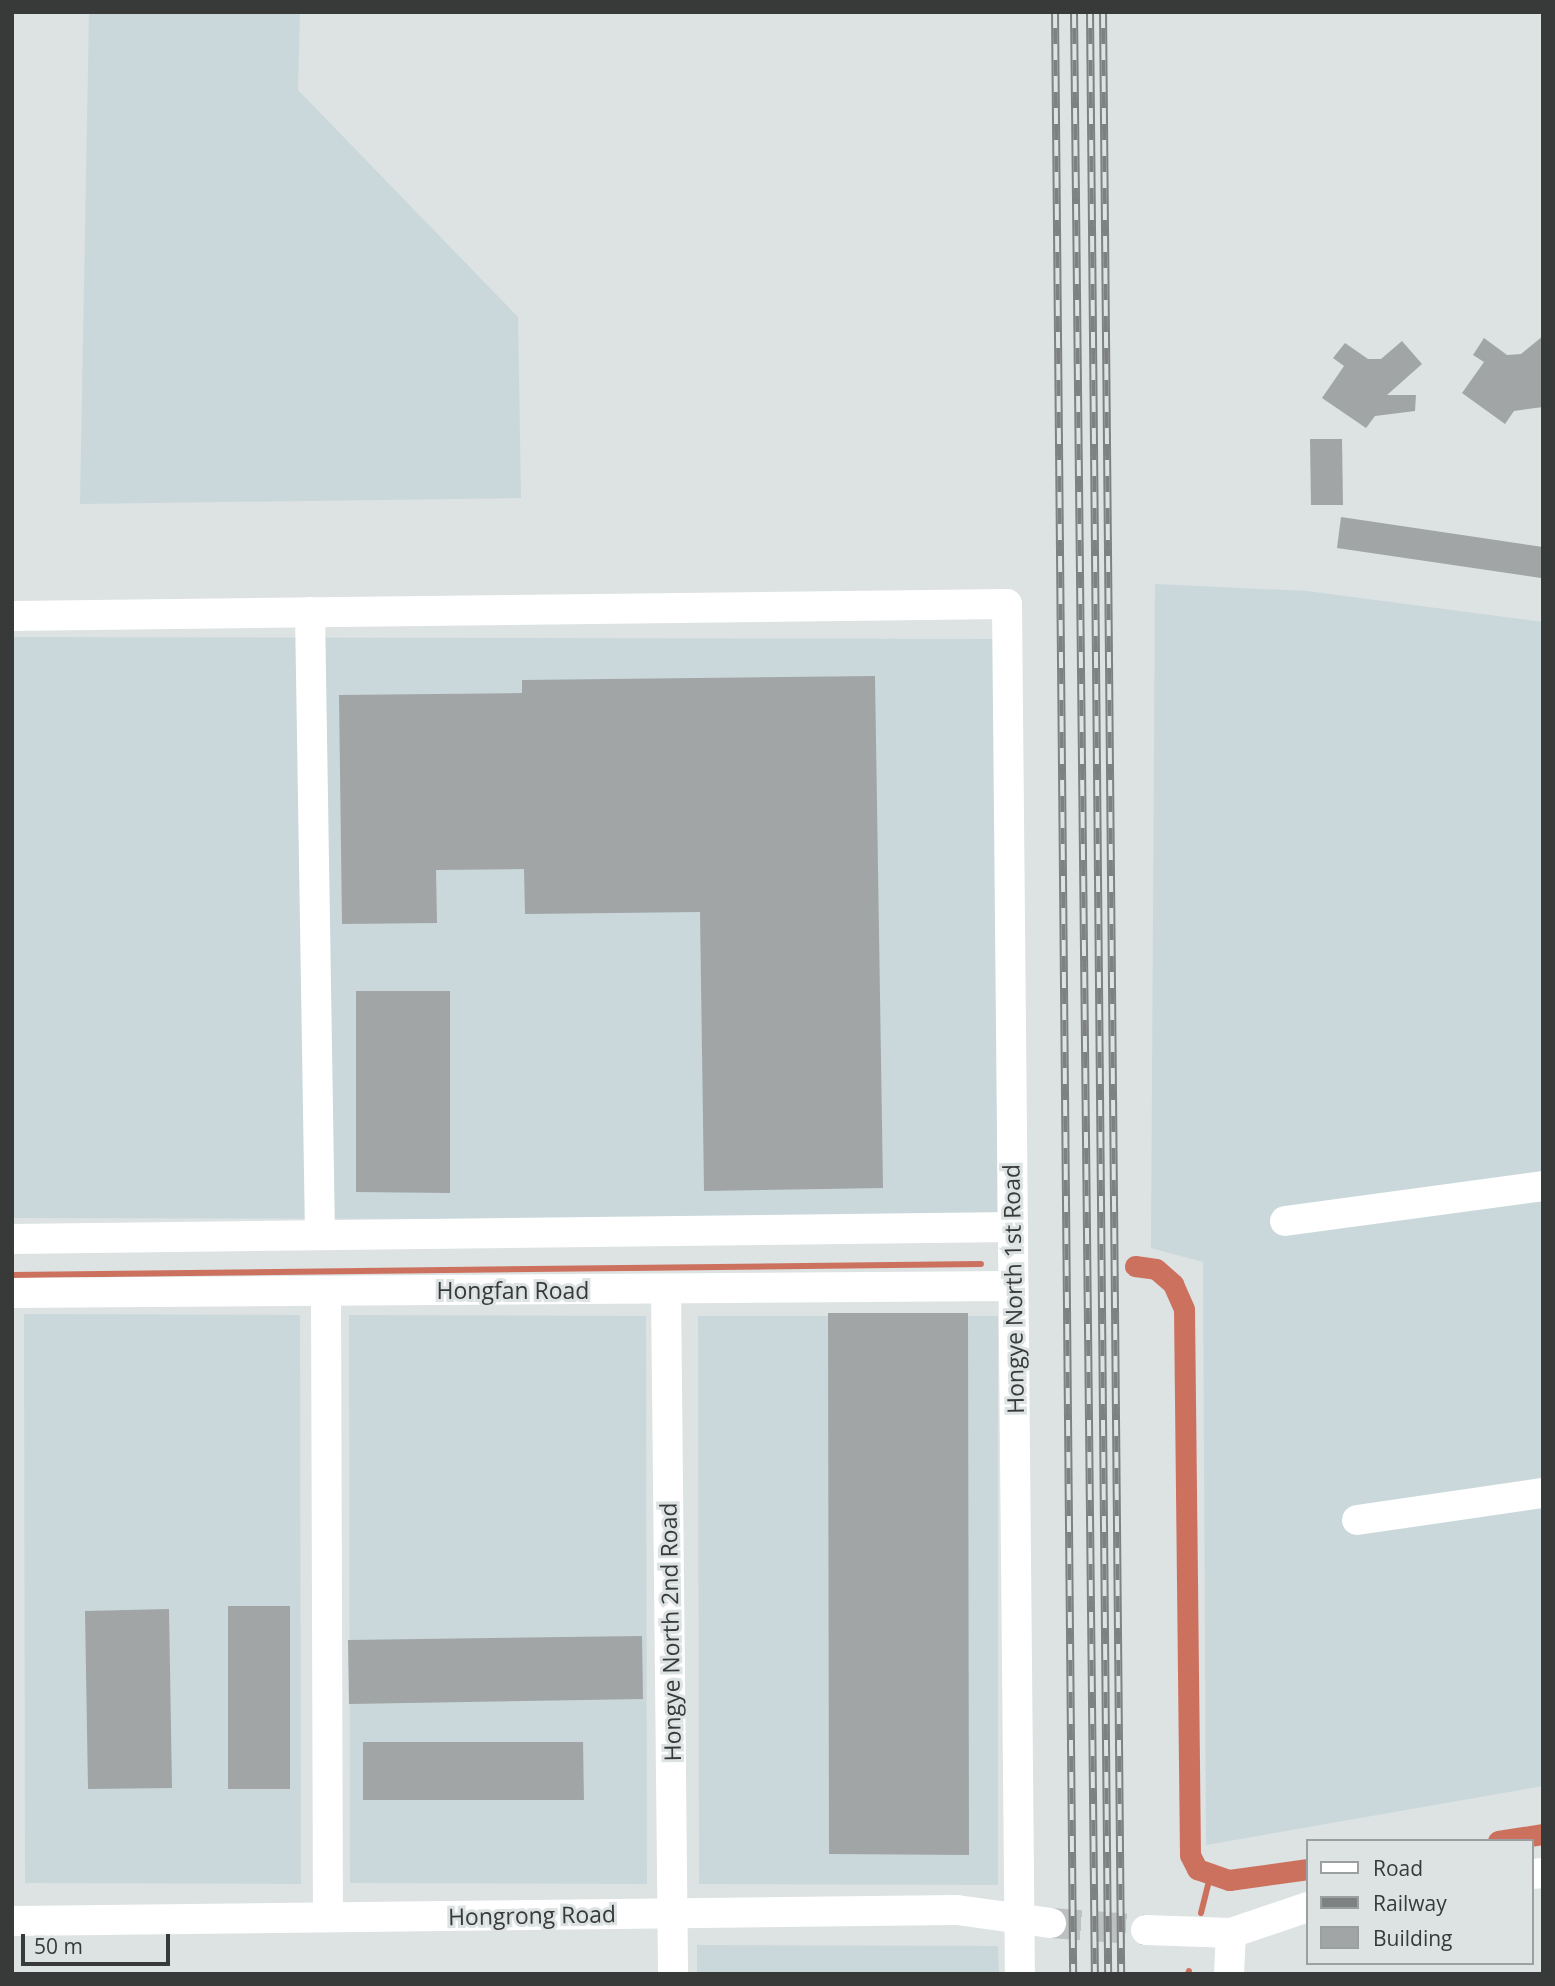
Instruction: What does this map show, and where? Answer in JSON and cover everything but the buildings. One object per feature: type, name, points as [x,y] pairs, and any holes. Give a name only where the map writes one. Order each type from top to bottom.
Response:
[{"type":"street","name":"Hongye North 1st Road","points":[[310,612],[1007,604],[1020,1974]]},
{"type":"street","points":[[12,616],[310,612],[320,1236]]},
{"type":"street","points":[[1285,1221],[1543,1186]]},
{"type":"street","points":[[12,1239],[1013,1227]]},
{"type":"street","name":"Hongfan Road","points":[[12,1293],[1013,1286]]},
{"type":"street","name":"Hongye North 2nd Road","points":[[666,1289],[673,1974]]},
{"type":"street","points":[[326,1291],[328,1917]]},
{"type":"street","points":[[1357,1520],[1543,1493]]},
{"type":"street","points":[[1146,1930],[1231,1933],[1306,1908]]},
{"type":"street","name":"Hongrong Road","points":[[12,1921],[957,1910],[1051,1923]]},
{"type":"street","points":[[1229,1974],[1231,1933]]},
{"type":"shaded area","points":[[89,12],[300,12],[298,90],[518,317],[521,498],[80,504]]},
{"type":"shaded area","points":[[1155,584],[1307,591],[1543,622],[1543,1786],[1206,1845],[1203,1262],[1151,1248]]},
{"type":"shaded area","points":[[12,637],[997,639],[997,1220],[12,1218]]},
{"type":"shaded area","points":[[24,1314],[300,1315],[301,1884],[25,1883]]},
{"type":"shaded area","points":[[349,1315],[646,1316],[647,1884],[350,1883]]},
{"type":"shaded area","points":[[698,1316],[998,1316],[998,1885],[699,1884]]},
{"type":"shaded area","points":[[697,1945],[998,1946],[999,1974],[697,1974]]},
{"type":"waterway","points":[[12,1275],[981,1264]]},
{"type":"waterway","points":[[1135,1266],[1156,1269],[1173,1284],[1184,1309],[1190,1855],[1197,1869],[1229,1880],[1306,1869]]},
{"type":"waterway","points":[[1511,1839],[1543,1834]]},
{"type":"waterway","points":[[1201,1913],[1210,1876]]},
{"type":"tunnel","points":[[1051,1923],[1146,1930]]},
{"type":"railway","points":[[1055,12],[1073,1974]]},
{"type":"railway","points":[[1074,12],[1095,1974]]},
{"type":"railway","points":[[1090,12],[1108,1974]]},
{"type":"railway","points":[[1103,12],[1121,1974]]}]
